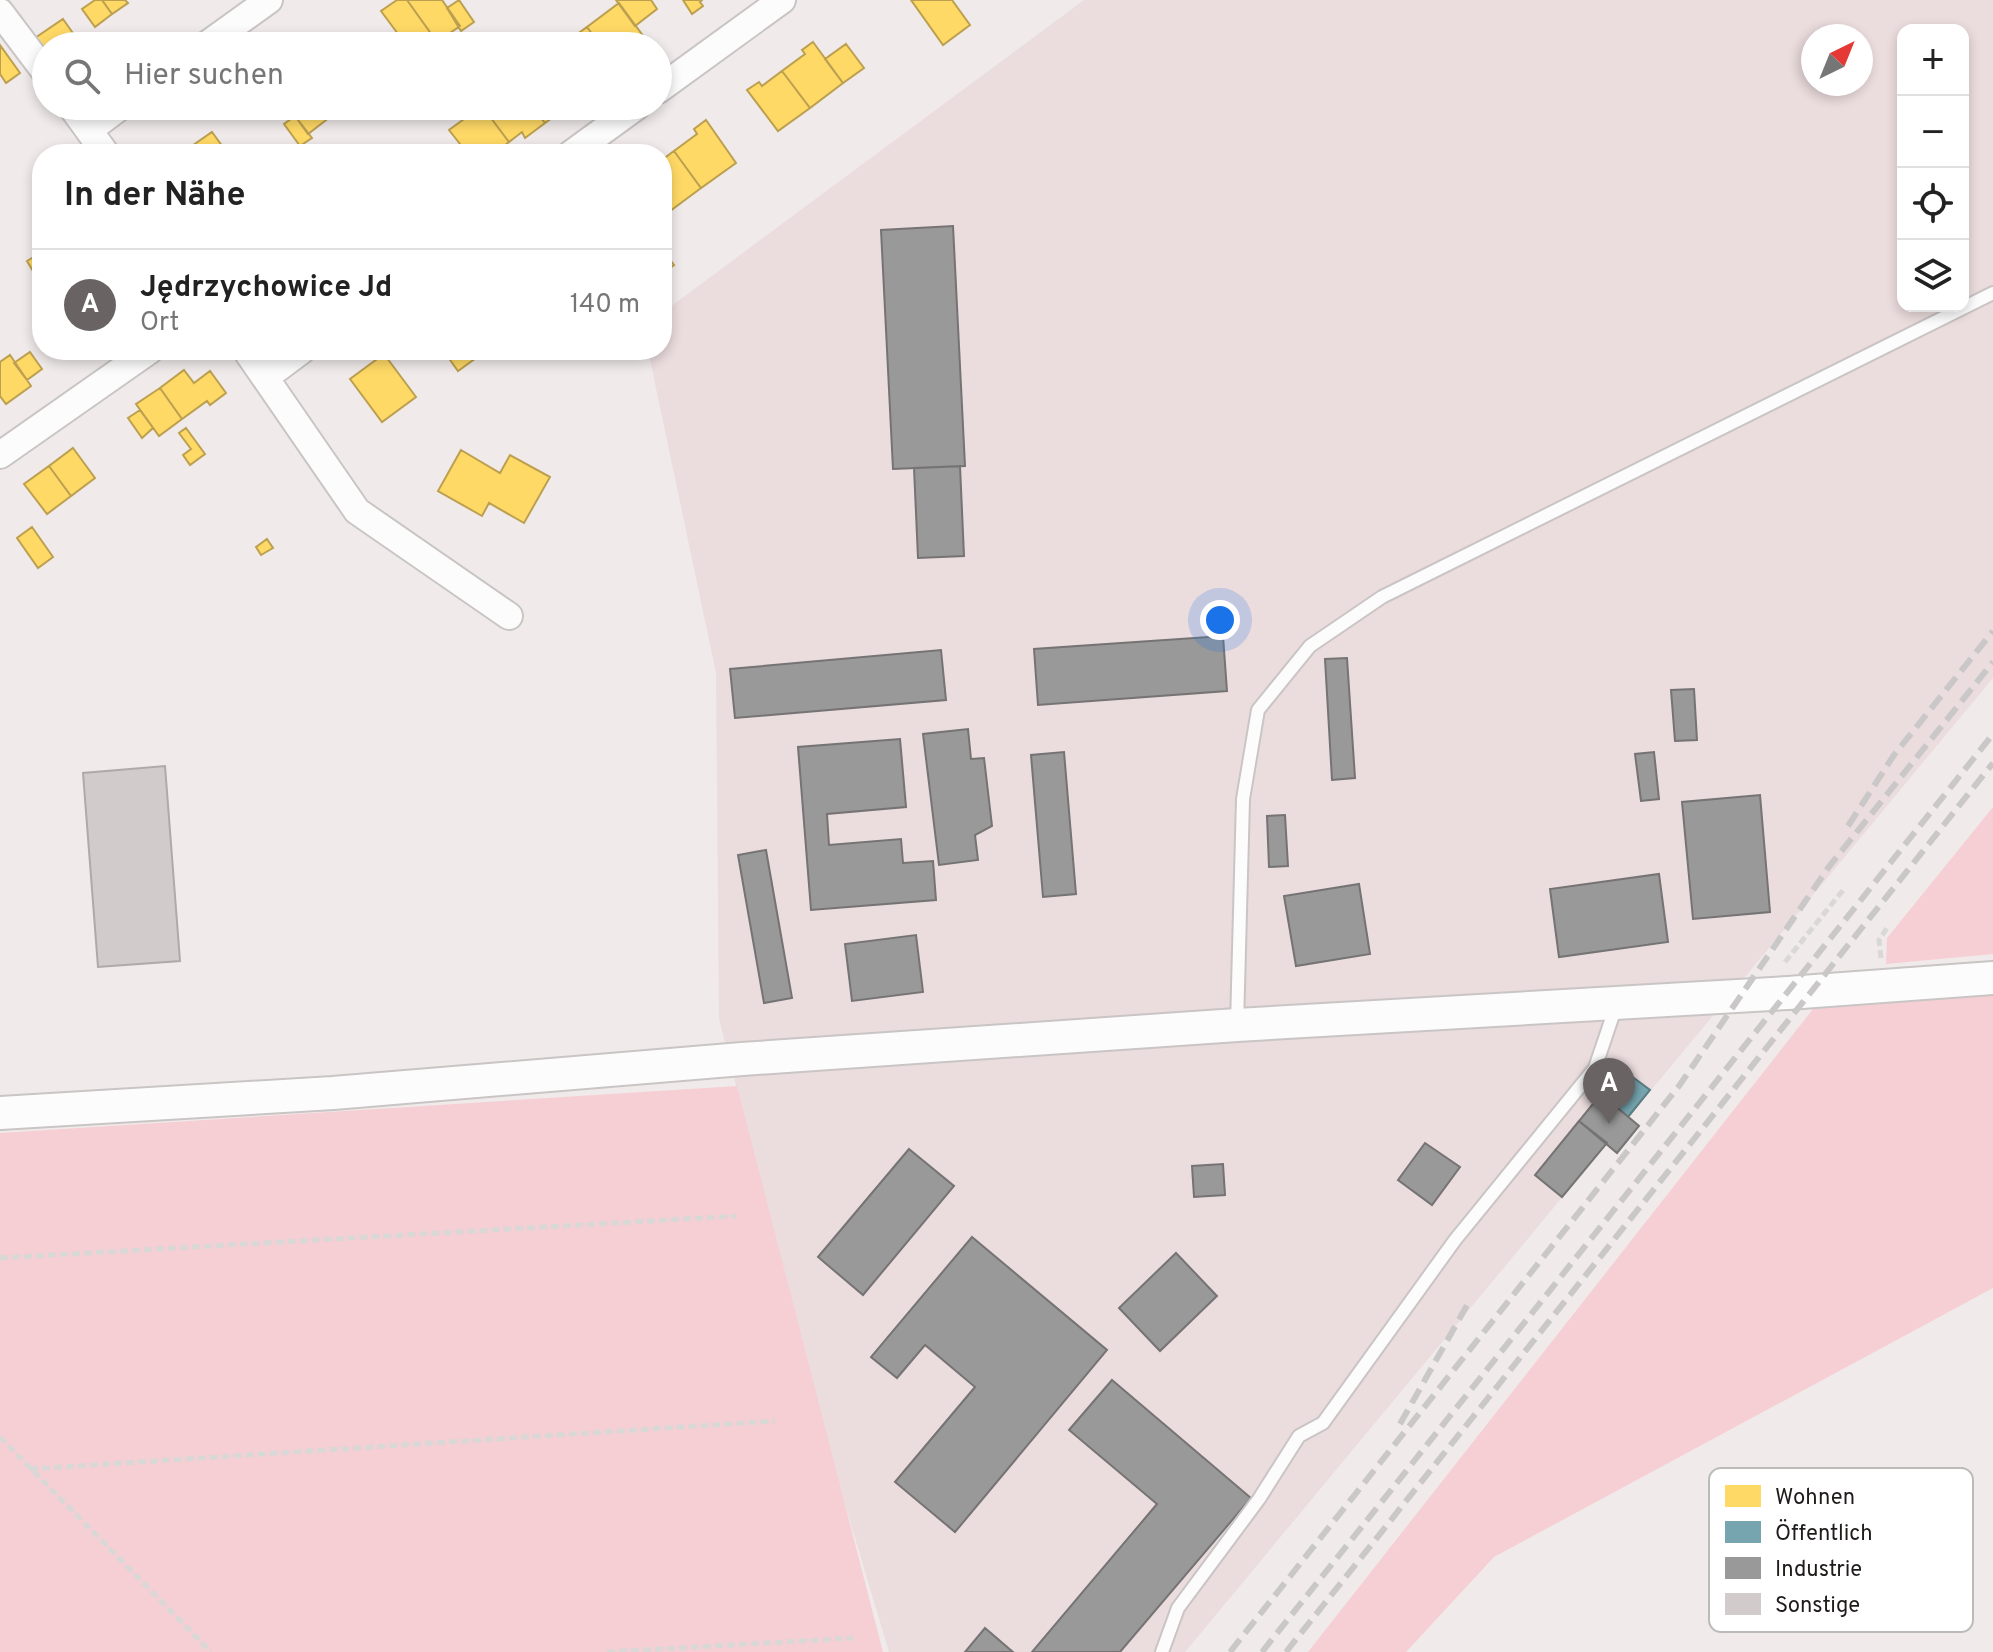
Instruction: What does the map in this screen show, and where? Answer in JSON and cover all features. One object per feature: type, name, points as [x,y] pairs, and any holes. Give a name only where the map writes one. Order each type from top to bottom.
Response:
[{"type":"street","points":[[224,32],[269,0]]},
{"type":"street","points":[[672,80],[782,0]]},
{"type":"street","points":[[0,12],[32,54]]},
{"type":"street","points":[[82,120],[99,144]]},
{"type":"street","points":[[89,130],[102,120]]},
{"type":"street","points":[[585,144],[618,120]]},
{"type":"street","points":[[0,455],[136,360]]},
{"type":"street","points":[[253,360],[357,511],[509,616]]},
{"type":"street","points":[[266,377],[289,360]]},
{"type":"street","points":[[0,1113],[333,1093],[742,1059],[1237,1025],[1993,978]]},
{"type":"lane","points":[[1237,1025],[1243,799],[1258,710],[1310,646],[1382,597],[1993,293]]},
{"type":"lane","points":[[1162,1652],[1178,1608],[1259,1499],[1299,1436],[1323,1423],[1455,1240],[1595,1068],[1618,1003]]},
{"type":"path","points":[[1779,970],[1844,889]]},
{"type":"path","points":[[0,1258],[736,1216]]},
{"type":"path","points":[[30,1469],[775,1421]]},
{"type":"path","points":[[0,1437],[211,1652]]},
{"type":"path","points":[[607,1652],[853,1638]]},
{"type":"shaded area","points":[[1084,0],[1993,0],[1993,678],[1185,1652],[889,1652],[835,1471],[719,1019],[716,673],[650,360],[672,360],[672,306]]},
{"type":"shaded area","points":[[1993,807],[1993,954],[1886,964],[1887,938]]},
{"type":"shaded area","points":[[1993,995],[1993,1288],[1494,1557],[1406,1652],[1308,1652],[1813,1009]]},
{"type":"shaded area","points":[[737,1086],[883,1652],[0,1652],[0,1133]]},
{"type":"building: Wohnen","points":[[95,0],[102,0],[112,14],[95,27],[82,9]]},
{"type":"building: Wohnen","points":[[102,0],[125,0],[128,3],[112,14]]},
{"type":"building: Wohnen","points":[[397,0],[407,0],[430,32],[397,32],[381,11]]},
{"type":"building: Wohnen","points":[[407,0],[442,0],[460,26],[451,32],[430,32]]},
{"type":"building: Wohnen","points":[[459,0],[474,22],[461,31],[447,8]]},
{"type":"building: Wohnen","points":[[616,0],[651,0],[657,9],[635,26]]},
{"type":"building: Wohnen","points":[[683,0],[702,0],[703,6],[692,14]]},
{"type":"building: Wohnen","points":[[911,0],[952,0],[970,25],[943,45]]},
{"type":"building: Wohnen","points":[[619,3],[640,32],[591,32],[587,27]]},
{"type":"building: Wohnen","points":[[63,19],[72,32],[44,32]]},
{"type":"building: Wohnen","points":[[813,42],[843,83],[810,108],[782,71],[805,54],[802,50]]},
{"type":"building: Wohnen","points":[[846,44],[864,68],[843,83],[825,59]]},
{"type":"building: Wohnen","points":[[0,45],[20,73],[6,83],[0,74]]},
{"type":"building: Wohnen","points":[[782,71],[810,108],[778,131],[747,90],[759,82],[762,86]]},
{"type":"building: Wohnen","points":[[298,120],[326,120],[308,134]]},
{"type":"building: Wohnen","points":[[298,120],[312,138],[299,144],[284,124]]},
{"type":"building: Wohnen","points":[[463,120],[492,120],[509,142],[460,144],[449,130]]},
{"type":"building: Wohnen","points":[[492,120],[543,120],[545,123],[525,138],[522,132],[509,142]]},
{"type":"building: Wohnen","points":[[706,120],[736,163],[701,188],[674,151],[697,134],[694,129]]},
{"type":"building: Wohnen","points":[[212,132],[221,144],[195,144]]},
{"type":"building: Wohnen","points":[[674,151],[701,188],[672,210]]},
{"type":"building: Wohnen","points":[[30,352],[32,360],[36,360],[42,369],[27,380],[14,363]]},
{"type":"building: Wohnen","points":[[10,355],[31,386],[6,404],[0,396],[0,362]]},
{"type":"building: Wohnen","points":[[376,360],[388,360],[416,397],[382,422],[350,379]]},
{"type":"building: Wohnen","points":[[450,360],[473,360],[458,371]]},
{"type":"building: Wohnen","points":[[184,370],[194,383],[210,371],[226,393],[210,405],[207,401],[182,419],[160,388]]},
{"type":"building: Wohnen","points":[[160,388],[182,419],[159,436],[136,404]]},
{"type":"building: Wohnen","points":[[140,410],[153,428],[142,438],[128,418]]},
{"type":"building: Wohnen","points":[[186,428],[205,454],[190,465],[183,455],[191,449],[179,433]]},
{"type":"building: Wohnen","points":[[73,448],[95,478],[71,496],[49,466]]},
{"type":"building: Wohnen","points":[[461,450],[500,473],[510,455],[550,477],[524,523],[489,503],[482,516],[438,491]]},
{"type":"building: Wohnen","points":[[49,466],[71,496],[47,514],[24,484]]},
{"type":"building: Wohnen","points":[[32,527],[53,557],[38,568],[17,538]]},
{"type":"building: Wohnen","points":[[267,539],[273,548],[261,555],[256,547]]},
{"type":"building: Öffentlich","points":[[1622,1069],[1650,1090],[1628,1117],[1601,1094]]},
{"type":"building: Industrie","points":[[953,226],[965,466],[893,469],[881,230]]},
{"type":"building: Industrie","points":[[960,466],[964,556],[918,558],[914,468]]},
{"type":"building: Industrie","points":[[1223,636],[1227,691],[1038,705],[1034,649]]},
{"type":"building: Industrie","points":[[941,650],[946,700],[735,718],[730,669]]},
{"type":"building: Industrie","points":[[1347,658],[1355,778],[1332,780],[1325,659]]},
{"type":"building: Industrie","points":[[1694,689],[1697,740],[1675,741],[1671,690]]},
{"type":"building: Industrie","points":[[968,729],[971,759],[984,758],[992,826],[975,835],[978,860],[939,865],[923,734]]},
{"type":"building: Industrie","points":[[900,739],[906,807],[827,814],[829,845],[901,839],[903,863],[933,861],[936,900],[811,910],[798,747]]},
{"type":"building: Industrie","points":[[1064,752],[1076,894],[1043,897],[1031,755]]},
{"type":"building: Industrie","points":[[1654,752],[1659,799],[1641,801],[1635,754]]},
{"type":"building: Industrie","points":[[1760,795],[1770,912],[1693,919],[1682,802]]},
{"type":"building: Industrie","points":[[1285,815],[1288,866],[1269,867],[1267,816]]},
{"type":"building: Industrie","points":[[766,850],[792,998],[764,1003],[738,855]]},
{"type":"building: Industrie","points":[[1659,874],[1668,942],[1559,957],[1550,889]]},
{"type":"building: Industrie","points":[[1359,884],[1370,954],[1296,966],[1284,896]]},
{"type":"building: Industrie","points":[[916,935],[923,992],[852,1001],[845,944]]},
{"type":"building: Industrie","points":[[1601,1094],[1639,1126],[1617,1153],[1579,1121]]},
{"type":"building: Industrie","points":[[1579,1121],[1607,1143],[1562,1197],[1535,1175]]},
{"type":"building: Industrie","points":[[1425,1143],[1460,1167],[1432,1205],[1398,1180]]},
{"type":"building: Industrie","points":[[909,1149],[954,1186],[863,1295],[818,1257]]},
{"type":"building: Industrie","points":[[1223,1164],[1225,1195],[1194,1197],[1192,1166]]},
{"type":"building: Industrie","points":[[972,1237],[1107,1350],[955,1532],[895,1482],[975,1387],[925,1345],[897,1378],[871,1357]]},
{"type":"building: Industrie","points":[[1176,1253],[1217,1296],[1160,1351],[1119,1308]]},
{"type":"building: Industrie","points":[[1112,1380],[1251,1498],[1120,1652],[1032,1652],[1157,1504],[1069,1430]]},
{"type":"building: Industrie","points":[[985,1628],[1013,1652],[965,1652]]},
{"type":"building: Sonstige","points":[[165,766],[180,961],[98,967],[83,773]]},
{"type":"railway","points":[[1848,826],[1894,755],[1993,631]]},
{"type":"railway","points":[[1230,1652],[1679,1086],[1828,868],[1993,662]]},
{"type":"railway","points":[[1262,1652],[1993,734]]},
{"type":"railway","points":[[1286,1652],[1993,763]]},
{"type":"railway","points":[[1400,1424],[1470,1300]]},
{"type":"place","name":"Jędrzychowice Jd","points":[[1609,1124]]}]
